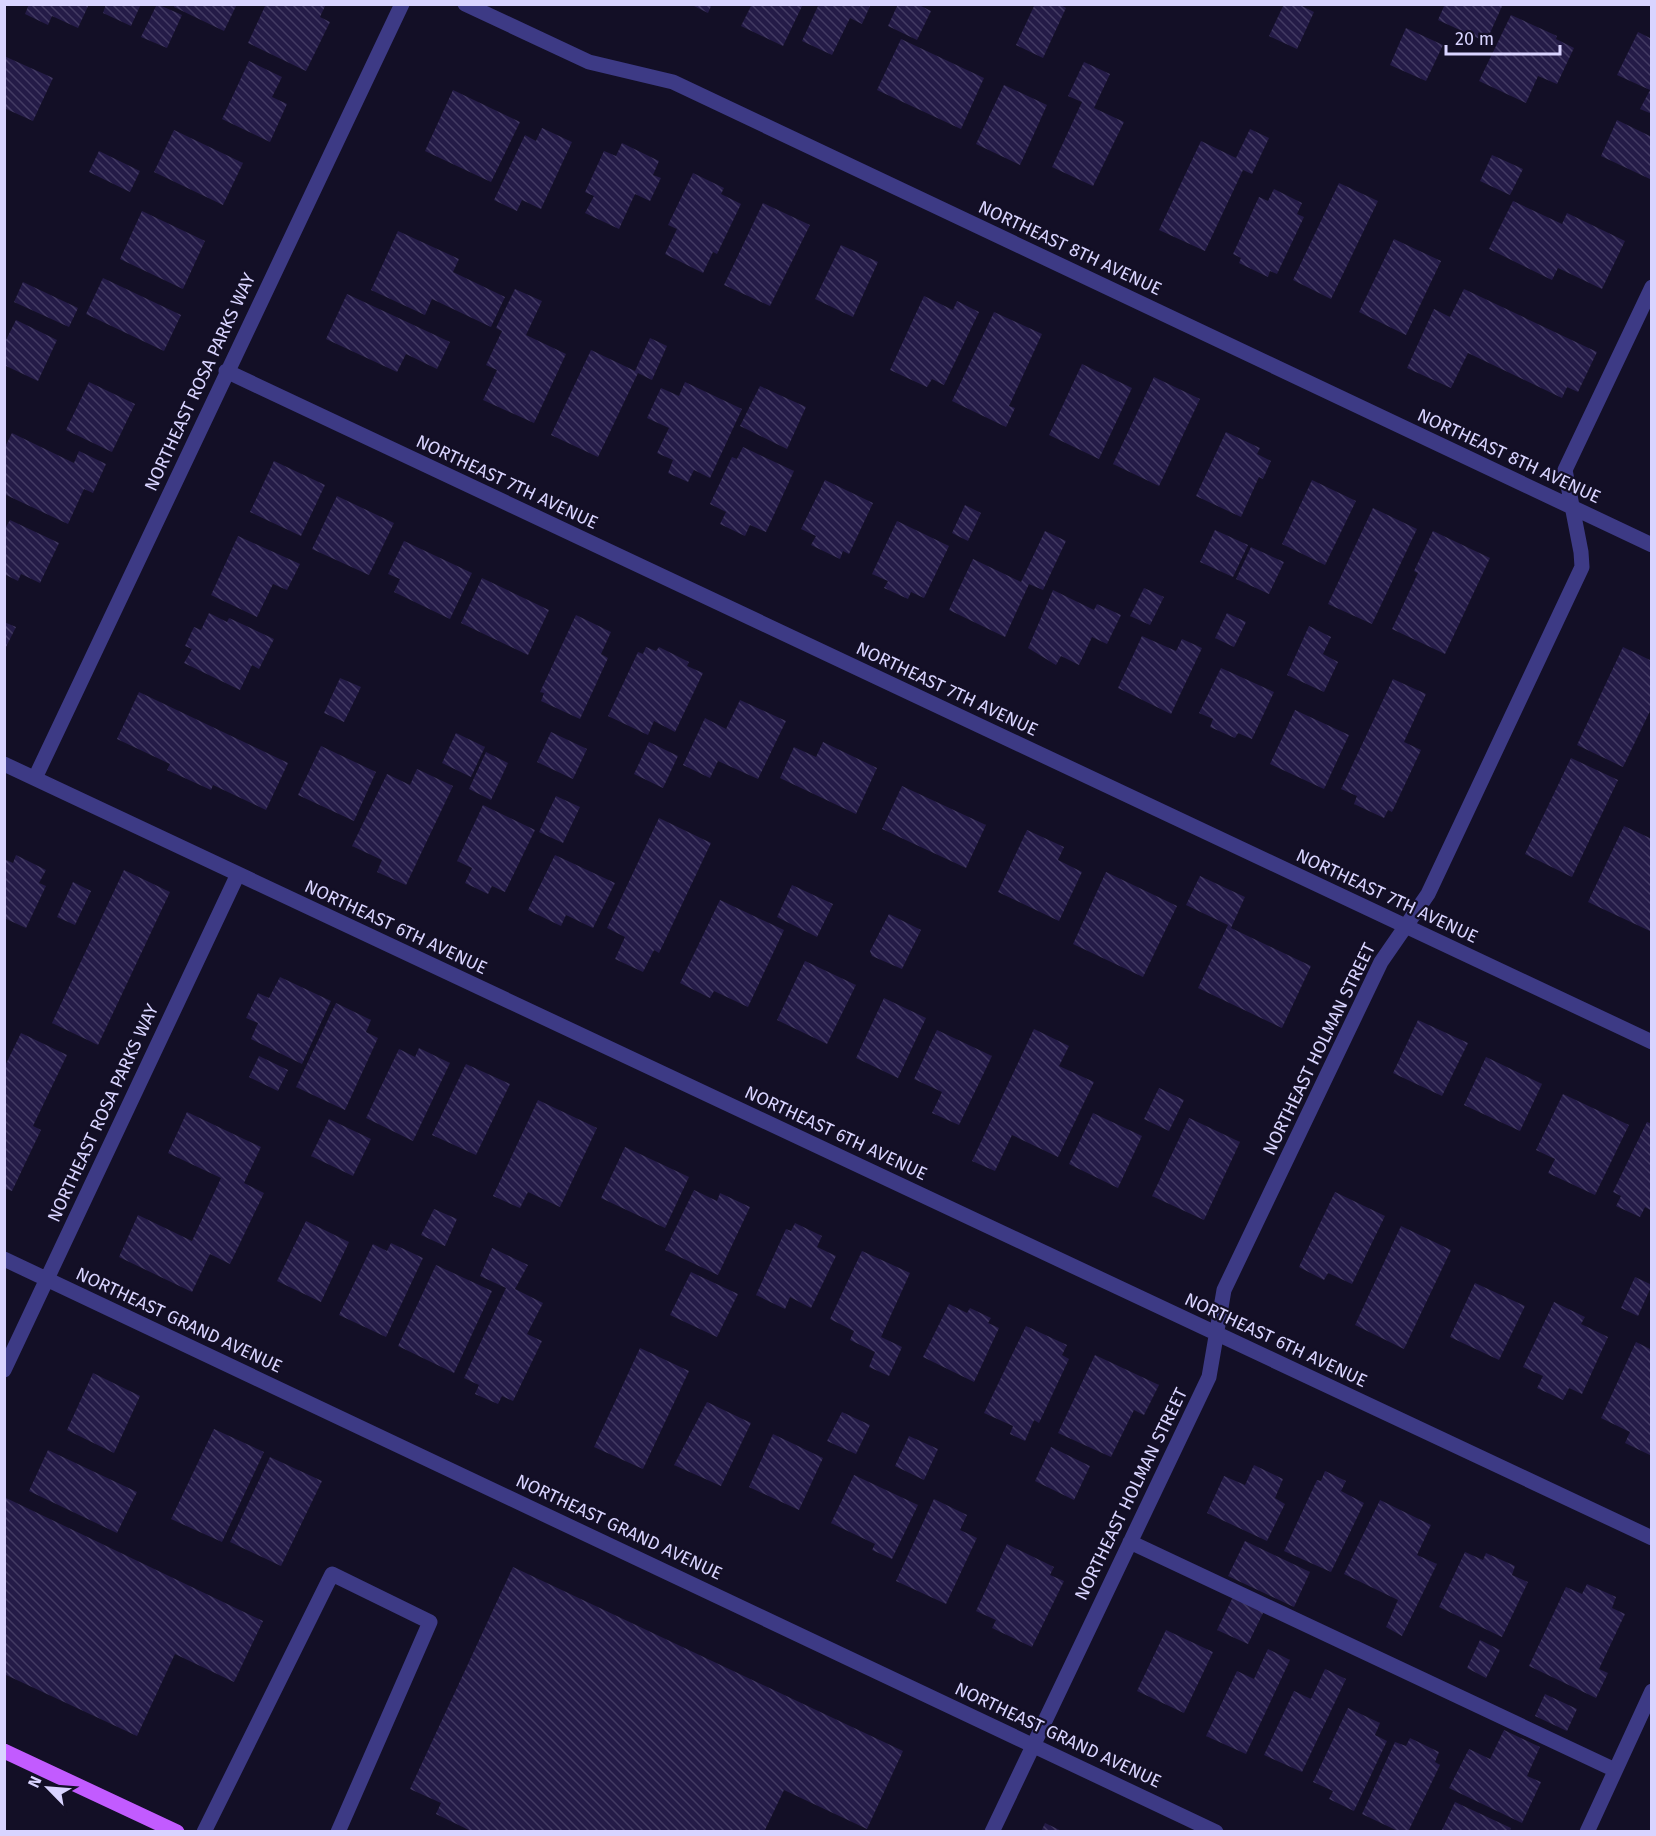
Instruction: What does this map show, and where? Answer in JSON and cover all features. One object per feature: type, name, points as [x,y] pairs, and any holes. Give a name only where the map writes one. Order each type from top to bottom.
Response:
[{"type":"main road","points":[[4,1751],[177,1832]]},
{"type":"street","name":"NORTHEAST ROSA PARKS WAY","points":[[35,778],[402,4]]},
{"type":"street","name":"NORTHEAST 8TH AVENUE","points":[[465,4],[589,62],[673,82],[1652,545]]},
{"type":"street","name":"NORTHEAST HOLMAN STREET","points":[[992,1832],[1209,1377],[1224,1290],[1381,962],[1428,894],[1582,567],[1565,470],[1652,287]]},
{"type":"street","name":"NORTHEAST 7TH AVENUE","points":[[226,371],[1652,1042]]},
{"type":"street","name":"NORTHEAST 6TH AVENUE","points":[[4,764],[1652,1538]]},
{"type":"street","name":"NORTHEAST ROSA PARKS WAY","points":[[4,1370],[238,874]]},
{"type":"street","name":"NORTHEAST GRAND AVENUE","points":[[4,1259],[1216,1832]]},
{"type":"street","points":[[1130,1542],[1615,1770]]},
{"type":"street","points":[[204,1832],[332,1574],[430,1622],[338,1832]]},
{"type":"street","points":[[1587,1832],[1652,1691]]},
{"type":"building","points":[[29,4],[89,4],[78,28],[52,16],[48,25],[25,14]]},
{"type":"building","points":[[106,4],[141,4],[131,26],[103,13]]},
{"type":"building","points":[[157,4],[182,15],[167,48],[141,37]]},
{"type":"building","points":[[175,4],[237,4],[224,31],[174,7]]},
{"type":"building","points":[[266,4],[326,4],[320,17],[330,22],[306,71],[248,43]]},
{"type":"building","points":[[690,4],[712,4],[708,13]]},
{"type":"building","points":[[752,4],[803,4],[783,46],[741,26]]},
{"type":"building","points":[[819,4],[871,4],[862,24],[850,18],[832,55],[802,41]]},
{"type":"building","points":[[898,4],[917,4],[931,11],[917,40],[888,26]]},
{"type":"building","points":[[1035,4],[1059,4],[1066,8],[1043,58],[1016,45]]},
{"type":"building","points":[[1284,4],[1298,4],[1314,12],[1297,49],[1269,36]]},
{"type":"building","points":[[1445,4],[1503,4],[1486,42],[1438,20]]},
{"type":"building","points":[[1511,15],[1557,36],[1556,39],[1574,48],[1557,84],[1538,76],[1526,103],[1479,81]]},
{"type":"building","points":[[1406,28],[1443,45],[1426,81],[1390,65]]},
{"type":"building","points":[[1638,32],[1652,39],[1652,114],[1640,109],[1650,90],[1617,75]]},
{"type":"building","points":[[901,39],[984,78],[961,129],[877,90]]},
{"type":"building","points":[[4,56],[53,78],[33,121],[4,108]]},
{"type":"building","points":[[249,61],[282,77],[272,97],[287,104],[270,142],[222,119]]},
{"type":"building","points":[[1084,62],[1110,74],[1094,108],[1124,122],[1093,186],[1052,167],[1082,102],[1068,96]]},
{"type":"building","points":[[1004,85],[1047,105],[1020,165],[976,144]]},
{"type":"building","points":[[453,90],[520,122],[491,182],[425,151]]},
{"type":"building","points":[[1617,120],[1652,137],[1652,180],[1601,156]]},
{"type":"building","points":[[542,128],[572,142],[541,209],[522,200],[517,211],[494,200],[525,135],[536,141]]},
{"type":"building","points":[[1250,129],[1269,138],[1252,174],[1243,170],[1205,251],[1159,230],[1201,141],[1236,158]]},
{"type":"building","points":[[174,130],[243,163],[223,205],[154,172]]},
{"type":"building","points":[[622,143],[659,161],[653,175],[661,178],[650,201],[635,194],[619,229],[585,213],[594,196],[585,192],[604,151],[616,156]]},
{"type":"building","points":[[99,151],[140,171],[130,192],[89,172]]},
{"type":"building","points":[[1492,155],[1523,169],[1510,195],[1480,181]]},
{"type":"building","points":[[693,173],[724,188],[721,194],[741,204],[717,254],[713,252],[703,273],[665,254],[677,229],[668,225]]},
{"type":"building","points":[[1339,183],[1378,201],[1331,299],[1293,280]]},
{"type":"building","points":[[1274,189],[1302,203],[1297,214],[1304,217],[1277,274],[1270,271],[1268,277],[1239,263],[1241,258],[1233,254],[1259,197],[1268,201]]},
{"type":"building","points":[[1513,201],[1562,224],[1567,213],[1625,241],[1602,289],[1558,268],[1552,280],[1489,249]]},
{"type":"building","points":[[763,203],[810,225],[770,306],[724,285]]},
{"type":"building","points":[[142,211],[205,241],[183,289],[120,259]]},
{"type":"building","points":[[398,231],[459,259],[453,272],[505,297],[491,327],[432,299],[425,315],[371,290]]},
{"type":"building","points":[[1394,239],[1441,261],[1406,335],[1359,312]]},
{"type":"building","points":[[841,245],[878,262],[853,317],[815,299]]},
{"type":"building","points":[[103,278],[181,315],[164,351],[86,314]]},
{"type":"building","points":[[23,282],[78,308],[69,327],[14,302]]},
{"type":"building","points":[[515,289],[542,301],[526,335],[566,354],[534,423],[483,400],[497,370],[486,365],[502,331],[496,328]]},
{"type":"building","points":[[1464,289],[1597,352],[1578,392],[1567,387],[1562,398],[1468,353],[1451,388],[1407,368],[1434,309],[1450,317]]},
{"type":"building","points":[[347,294],[450,342],[437,369],[406,354],[397,372],[326,339]]},
{"type":"building","points":[[924,296],[953,310],[957,301],[979,312],[944,385],[932,379],[927,387],[890,370]]},
{"type":"building","points":[[994,312],[1042,334],[1009,406],[1015,408],[1006,427],[952,401]]},
{"type":"building","points":[[16,320],[57,340],[38,381],[4,365],[4,344]]},
{"type":"building","points":[[650,338],[667,346],[652,380],[638,373],[598,457],[551,435],[591,350],[635,371]]},
{"type":"building","points":[[1082,364],[1132,388],[1099,459],[1049,435]]},
{"type":"building","points":[[1154,377],[1200,399],[1159,486],[1113,464]]},
{"type":"building","points":[[89,382],[135,404],[112,452],[66,430]]},
{"type":"building","points":[[685,382],[742,409],[710,478],[694,470],[688,482],[668,473],[673,460],[657,453],[669,428],[647,418],[661,388],[679,396]]},
{"type":"building","points":[[760,386],[806,407],[787,449],[740,426]]},
{"type":"building","points":[[1226,432],[1260,448],[1257,454],[1271,461],[1263,479],[1259,477],[1241,517],[1196,496]]},
{"type":"building","points":[[12,433],[74,463],[79,451],[106,464],[93,493],[84,489],[68,524],[4,494],[4,449]]},
{"type":"building","points":[[743,447],[794,471],[766,532],[750,525],[745,536],[720,524],[726,512],[710,504],[732,457],[737,459]]},
{"type":"building","points":[[274,461],[325,485],[301,536],[250,512]]},
{"type":"building","points":[[825,480],[873,503],[849,554],[843,551],[840,559],[811,545],[816,536],[801,529]]},
{"type":"building","points":[[1312,480],[1356,501],[1325,565],[1282,544]]},
{"type":"building","points":[[337,496],[394,523],[369,575],[312,549]]},
{"type":"building","points":[[965,505],[981,513],[968,541],[952,533]]},
{"type":"building","points":[[1373,508],[1417,529],[1372,624],[1328,604]]},
{"type":"building","points":[[10,520],[59,543],[40,583],[21,574],[18,581],[4,574],[4,530]]},
{"type":"building","points":[[897,521],[949,546],[924,598],[911,592],[908,599],[884,588],[888,581],[872,574]]},
{"type":"building","points":[[1215,530],[1248,545],[1233,577],[1200,562]]},
{"type":"building","points":[[1045,531],[1066,541],[1043,590],[1029,584],[1005,637],[949,610],[973,559],[1021,582]]},
{"type":"building","points":[[1433,531],[1490,558],[1445,654],[1392,629],[1418,573],[1414,571]]},
{"type":"building","points":[[238,536],[300,564],[287,590],[273,584],[257,617],[211,595]]},
{"type":"building","points":[[404,541],[472,573],[450,619],[394,592],[400,579],[388,574]]},
{"type":"building","points":[[1251,547],[1284,562],[1269,594],[1236,579]]},
{"type":"building","points":[[482,578],[549,610],[528,655],[461,623]]},
{"type":"building","points":[[1144,588],[1164,597],[1150,625],[1130,616]]},
{"type":"building","points":[[1053,590],[1094,610],[1097,604],[1121,615],[1107,644],[1092,637],[1079,665],[1061,656],[1056,665],[1028,648]]},
{"type":"building","points":[[209,613],[227,622],[229,618],[274,639],[259,669],[252,665],[240,690],[184,663],[192,649],[185,646],[194,627],[201,630]]},
{"type":"building","points":[[1227,613],[1246,622],[1234,647],[1215,638]]},
{"type":"building","points":[[576,615],[611,632],[601,654],[608,658],[580,719],[541,701],[544,693],[540,692]]},
{"type":"building","points":[[4,622],[16,627],[4,651]]},
{"type":"building","points":[[1309,626],[1331,637],[1323,654],[1338,662],[1324,692],[1287,675]]},
{"type":"building","points":[[1142,636],[1176,651],[1182,639],[1202,648],[1171,714],[1118,688]]},
{"type":"building","points":[[646,647],[656,651],[659,647],[689,662],[687,666],[703,673],[675,732],[654,721],[648,735],[608,716],[638,652],[643,654]]},
{"type":"building","points":[[1623,647],[1652,661],[1652,707],[1623,767],[1577,745]]},
{"type":"building","points":[[1221,668],[1274,692],[1252,739],[1238,733],[1235,738],[1210,727],[1213,719],[1199,713]]},
{"type":"building","points":[[340,678],[361,687],[344,722],[324,713]]},
{"type":"building","points":[[1393,679],[1426,694],[1404,742],[1421,750],[1392,812],[1388,810],[1384,818],[1354,804],[1357,796],[1341,789]]},
{"type":"building","points":[[139,692],[288,763],[266,810],[213,785],[211,790],[167,770],[170,764],[117,739]]},
{"type":"building","points":[[740,700],[786,721],[758,779],[718,761],[710,778],[683,765],[705,718],[726,729]]},
{"type":"building","points":[[1295,710],[1349,735],[1324,789],[1270,764]]},
{"type":"building","points":[[551,732],[587,749],[573,779],[537,762]]},
{"type":"building","points":[[456,733],[485,747],[471,777],[442,763]]},
{"type":"building","points":[[649,742],[678,756],[663,788],[634,774]]},
{"type":"building","points":[[823,742],[877,768],[856,814],[780,778],[794,747],[816,757]]},
{"type":"building","points":[[321,746],[376,772],[354,821],[298,795]]},
{"type":"building","points":[[486,752],[508,763],[491,800],[469,789]]},
{"type":"building","points":[[1571,758],[1618,780],[1572,877],[1525,854]]},
{"type":"building","points":[[417,769],[453,786],[406,885],[377,872],[382,860],[352,846],[387,774],[410,785]]},
{"type":"building","points":[[902,786],[986,825],[966,868],[882,829]]},
{"type":"building","points":[[556,796],[580,807],[563,843],[539,832]]},
{"type":"building","points":[[483,805],[535,830],[505,892],[492,886],[488,894],[465,883],[472,868],[457,861]]},
{"type":"building","points":[[659,818],[711,843],[659,953],[654,950],[643,972],[615,959],[625,937],[607,928]]},
{"type":"building","points":[[1624,826],[1652,839],[1650,931],[1588,902]]},
{"type":"building","points":[[1027,830],[1064,847],[1058,860],[1082,872],[1059,921],[998,892]]},
{"type":"building","points":[[16,855],[46,870],[39,883],[46,886],[26,928],[4,918],[4,859],[13,863]]},
{"type":"building","points":[[555,855],[615,883],[593,928],[566,915],[561,926],[528,910]]},
{"type":"building","points":[[124,870],[170,892],[98,1045],[52,1023]]},
{"type":"building","points":[[1106,872],[1177,906],[1143,977],[1073,944]]},
{"type":"building","points":[[1200,876],[1245,897],[1231,928],[1311,966],[1282,1028],[1198,988],[1228,925],[1186,905]]},
{"type":"building","points":[[73,882],[91,891],[75,925],[57,917]]},
{"type":"building","points":[[792,885],[833,904],[817,937],[777,917]]},
{"type":"building","points":[[720,900],[784,930],[748,1007],[714,991],[710,998],[680,983]]},
{"type":"building","points":[[889,914],[921,930],[902,969],[872,956],[870,951]]},
{"type":"building","points":[[805,961],[856,985],[827,1044],[777,1020]]},
{"type":"building","points":[[280,977],[331,1001],[302,1064],[251,1039],[258,1023],[246,1018],[258,993],[269,998]]},
{"type":"building","points":[[884,998],[926,1018],[898,1078],[856,1058]]},
{"type":"building","points":[[336,1003],[371,1020],[366,1032],[378,1038],[345,1110],[296,1087]]},
{"type":"building","points":[[1418,1020],[1468,1043],[1442,1096],[1393,1073]]},
{"type":"building","points":[[1034,1029],[1069,1046],[1059,1066],[1094,1082],[1058,1157],[1012,1135],[995,1171],[972,1161]]},
{"type":"building","points":[[937,1030],[992,1056],[959,1125],[932,1113],[942,1092],[914,1079]]},
{"type":"building","points":[[21,1033],[67,1055],[33,1126],[41,1130],[12,1191],[4,1188],[4,1068]]},
{"type":"building","points":[[419,1048],[450,1063],[413,1141],[366,1118],[399,1049],[415,1057]]},
{"type":"building","points":[[259,1056],[288,1070],[278,1091],[249,1077]]},
{"type":"building","points":[[1486,1057],[1542,1084],[1520,1131],[1464,1105]]},
{"type":"building","points":[[466,1064],[510,1084],[476,1155],[432,1135]]},
{"type":"building","points":[[1159,1088],[1184,1100],[1169,1131],[1144,1119]]},
{"type":"building","points":[[1563,1094],[1629,1125],[1595,1195],[1548,1173],[1555,1159],[1536,1150]]},
{"type":"building","points":[[538,1100],[597,1128],[560,1207],[528,1192],[520,1208],[493,1196]]},
{"type":"building","points":[[187,1112],[261,1147],[244,1183],[264,1193],[230,1264],[210,1254],[192,1292],[119,1257],[138,1215],[192,1241],[221,1178],[168,1153]]},
{"type":"building","points":[[1093,1113],[1142,1136],[1118,1188],[1069,1164]]},
{"type":"building","points":[[1189,1118],[1240,1142],[1204,1220],[1152,1196]]},
{"type":"building","points":[[329,1119],[371,1139],[353,1176],[311,1156]]},
{"type":"building","points":[[1647,1122],[1652,1124],[1652,1211],[1645,1207],[1640,1217],[1616,1206],[1621,1196],[1613,1192]]},
{"type":"building","points":[[625,1147],[689,1177],[665,1228],[601,1198]]},
{"type":"building","points":[[694,1190],[717,1201],[720,1193],[750,1207],[718,1275],[665,1250]]},
{"type":"building","points":[[1335,1192],[1385,1216],[1352,1284],[1328,1273],[1324,1280],[1299,1267]]},
{"type":"building","points":[[434,1209],[457,1219],[445,1246],[421,1235]]},
{"type":"building","points":[[306,1221],[349,1242],[321,1302],[277,1281]]},
{"type":"building","points":[[795,1223],[822,1236],[817,1247],[836,1256],[811,1308],[790,1297],[785,1309],[756,1295],[786,1229],[791,1231]]},
{"type":"building","points":[[1401,1226],[1451,1250],[1404,1349],[1355,1325]]},
{"type":"building","points":[[391,1243],[423,1258],[386,1337],[339,1315],[373,1244],[387,1251]]},
{"type":"building","points":[[492,1248],[528,1265],[515,1289],[543,1303],[527,1334],[542,1341],[513,1401],[502,1396],[498,1404],[475,1394],[479,1385],[464,1378],[506,1288],[480,1276]]},
{"type":"building","points":[[862,1251],[910,1273],[881,1337],[902,1347],[889,1376],[869,1367],[875,1352],[850,1340],[854,1331],[830,1319]]},
{"type":"building","points":[[436,1265],[492,1291],[454,1373],[398,1346]]},
{"type":"building","points":[[691,1272],[738,1294],[717,1337],[670,1315]]},
{"type":"building","points":[[1635,1277],[1652,1285],[1638,1316],[1621,1308]]},
{"type":"building","points":[[1475,1283],[1525,1306],[1499,1360],[1450,1337]]},
{"type":"building","points":[[1554,1302],[1585,1317],[1581,1324],[1608,1337],[1582,1394],[1569,1388],[1563,1400],[1537,1388],[1543,1376],[1523,1367]]},
{"type":"building","points":[[949,1304],[967,1313],[970,1308],[991,1318],[988,1323],[999,1328],[974,1382],[923,1357]]},
{"type":"building","points":[[1026,1326],[1067,1345],[1062,1355],[1069,1359],[1039,1423],[1034,1420],[1025,1441],[1010,1434],[1013,1426],[984,1413]]},
{"type":"building","points":[[1636,1342],[1652,1350],[1652,1456],[1625,1443],[1630,1432],[1601,1418]]},
{"type":"building","points":[[640,1348],[689,1371],[643,1469],[594,1447]]},
{"type":"building","points":[[1095,1355],[1159,1385],[1144,1415],[1134,1410],[1111,1457],[1058,1433]]},
{"type":"building","points":[[93,1373],[140,1396],[114,1453],[67,1430]]},
{"type":"building","points":[[707,1402],[751,1423],[721,1486],[674,1465]]},
{"type":"building","points":[[842,1412],[870,1425],[856,1454],[827,1441]]},
{"type":"building","points":[[214,1429],[264,1452],[222,1542],[171,1519]]},
{"type":"building","points":[[773,1434],[823,1458],[799,1510],[749,1487]]},
{"type":"building","points":[[909,1436],[938,1449],[924,1480],[895,1466]]},
{"type":"building","points":[[1051,1447],[1090,1466],[1074,1500],[1035,1481]]},
{"type":"building","points":[[48,1450],[137,1492],[117,1533],[29,1491]]},
{"type":"building","points":[[270,1457],[322,1481],[281,1566],[230,1542]]},
{"type":"building","points":[[1254,1465],[1283,1479],[1275,1498],[1285,1504],[1267,1541],[1207,1513],[1224,1476],[1245,1485]]},
{"type":"building","points":[[1325,1471],[1346,1481],[1341,1491],[1364,1503],[1331,1572],[1284,1551],[1317,1480],[1321,1481]]},
{"type":"building","points":[[854,1475],[918,1505],[892,1559],[872,1550],[875,1544],[831,1523]]},
{"type":"building","points":[[4,1497],[263,1621],[234,1682],[175,1654],[137,1736],[4,1674]]},
{"type":"building","points":[[934,1499],[967,1515],[960,1530],[977,1538],[946,1604],[896,1581]]},
{"type":"building","points":[[1380,1500],[1431,1525],[1417,1555],[1437,1564],[1402,1636],[1386,1627],[1398,1600],[1344,1574]]},
{"type":"building","points":[[1245,1541],[1310,1572],[1294,1607],[1228,1576]]},
{"type":"building","points":[[1007,1544],[1054,1567],[1050,1575],[1064,1581],[1032,1647],[992,1628],[996,1620],[976,1611]]},
{"type":"building","points":[[1465,1552],[1483,1560],[1486,1553],[1515,1566],[1512,1575],[1528,1582],[1502,1637],[1439,1607]]},
{"type":"building","points":[[513,1567],[903,1751],[867,1829],[784,1790],[764,1832],[473,1832],[436,1814],[441,1803],[410,1789]]},
{"type":"building","points":[[1587,1584],[1616,1597],[1612,1608],[1625,1614],[1599,1669],[1608,1673],[1596,1698],[1529,1666],[1566,1587],[1582,1594]]},
{"type":"building","points":[[1233,1597],[1264,1611],[1248,1644],[1217,1630]]},
{"type":"building","points":[[1166,1630],[1213,1652],[1184,1713],[1137,1691]]},
{"type":"building","points":[[1480,1640],[1500,1650],[1486,1678],[1467,1668]]},
{"type":"building","points":[[1268,1649],[1290,1660],[1246,1754],[1206,1736],[1237,1671],[1254,1679]]},
{"type":"building","points":[[1325,1669],[1346,1679],[1302,1772],[1264,1755],[1294,1691],[1311,1699]]},
{"type":"building","points":[[1545,1694],[1577,1709],[1567,1731],[1535,1716]]},
{"type":"building","points":[[1348,1708],[1380,1723],[1375,1735],[1387,1741],[1354,1811],[1329,1799],[1333,1791],[1313,1782]]},
{"type":"building","points":[[1504,1730],[1540,1747],[1527,1776],[1541,1782],[1522,1823],[1449,1788],[1469,1749],[1490,1759]]},
{"type":"building","points":[[1410,1738],[1439,1752],[1435,1762],[1440,1765],[1408,1832],[1400,1832],[1362,1814],[1395,1742],[1406,1746]]},
{"type":"building","points":[[1455,1802],[1511,1828],[1510,1832],[1441,1832]]},
{"type":"building","points":[[1045,1823],[1064,1832],[1041,1832]]}]
